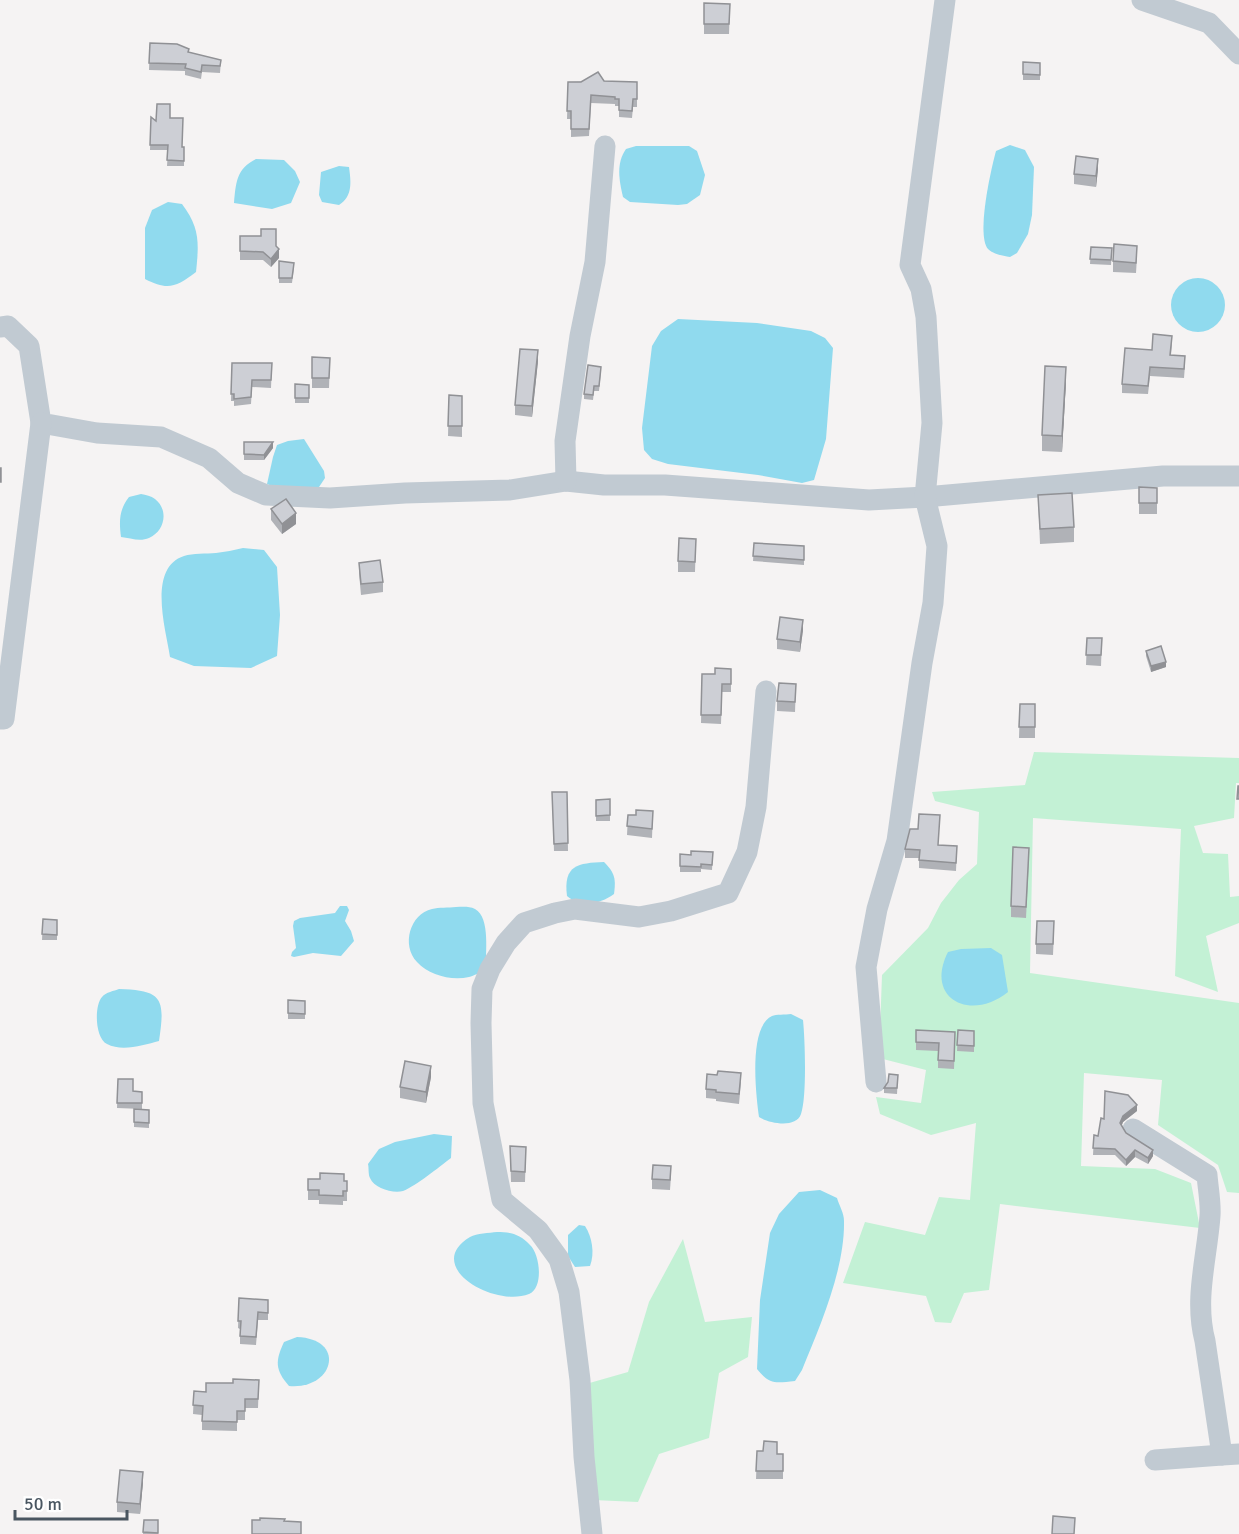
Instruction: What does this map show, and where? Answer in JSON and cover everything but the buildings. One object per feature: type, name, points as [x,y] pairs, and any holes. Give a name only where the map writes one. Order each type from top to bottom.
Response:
[{"type":"street","points":[[876,1082],[866,967],[877,909],[897,841],[921,663],[933,603],[937,546],[925,497],[932,423],[927,367],[926,317],[921,289],[910,265],[945,0]]},
{"type":"street","points":[[1142,0],[1209,23],[1239,54]]},
{"type":"street","points":[[566,481],[565,441],[580,336],[595,262],[605,146]]},
{"type":"street","points":[[0,327],[8,326],[29,346],[41,423],[4,719],[0,719]]},
{"type":"street","points":[[41,423],[97,433],[161,437],[209,458],[238,483],[266,495],[330,498],[510,490],[566,481],[604,485],[665,485],[869,500],[1163,476],[1239,476]]},
{"type":"street","points":[[592,1534],[584,1457],[580,1380],[569,1292],[558,1259],[538,1230],[502,1200],[483,1102],[482,989],[490,969],[506,943],[524,923],[575,909],[639,917],[671,911],[728,893],[747,852],[756,807],[766,691]]},
{"type":"street","points":[[1133,1129],[1207,1175],[1210,1214],[1202,1276],[1201,1324],[1230,1454],[1155,1460]]},
{"type":"green space","points":[[1034,752],[1239,758],[1239,783],[1236,783],[1234,818],[1194,826],[1203,853],[1228,854],[1230,897],[1239,896],[1239,923],[1206,936],[1218,992],[1175,976],[1181,829],[1033,818],[1030,973],[1239,1003],[1239,1193],[1227,1192],[1218,1165],[1158,1125],[1162,1080],[1084,1073],[1081,1166],[1155,1169],[1191,1183],[1200,1228],[1000,1204],[989,1290],[964,1293],[951,1323],[935,1322],[926,1296],[843,1283],[865,1222],[925,1235],[939,1197],[970,1200],[976,1123],[931,1135],[880,1114],[876,1097],[921,1103],[926,1070],[879,1058],[882,975],[928,928],[941,903],[959,880],[977,864],[979,812],[935,801],[932,792],[1025,785]]},
{"type":"green space","points":[[683,1239],[705,1322],[752,1317],[748,1357],[719,1373],[709,1438],[659,1454],[638,1502],[593,1500],[586,1384],[628,1372],[649,1302]]},
{"type":"water","points":[[1010,145],[1025,150],[1034,167],[1032,215],[1028,234],[1017,253],[1010,257],[988,249],[983,230],[996,151]]},
{"type":"water","points":[[636,146],[689,146],[697,151],[705,175],[700,195],[687,204],[678,205],[630,202],[623,197],[620,178],[621,160],[626,149]]},
{"type":"water","points":[[256,159],[284,160],[295,171],[300,182],[291,203],[272,209],[234,203],[238,177],[244,167]]},
{"type":"water","points":[[339,166],[349,167],[349,193],[339,205],[322,202],[319,195],[321,172]]},
{"type":"water","points":[[168,202],[182,204],[188,213],[197,236],[198,253],[196,272],[172,286],[160,285],[145,279],[145,228],[152,210]]},
{"type":"water","points":[[1198,278],[1208,280],[1217,286],[1223,295],[1225,305],[1223,315],[1217,324],[1208,330],[1198,332],[1188,330],[1179,324],[1173,315],[1171,305],[1173,295],[1179,286],[1188,280]]},
{"type":"water","points":[[678,319],[757,323],[811,331],[825,338],[833,348],[826,439],[814,480],[802,483],[668,464],[652,459],[644,450],[642,428],[652,346],[661,331]]},
{"type":"water","points":[[304,439],[324,471],[325,478],[319,487],[282,490],[267,484],[277,445]]},
{"type":"water","points":[[141,494],[152,497],[159,504],[163,514],[162,525],[154,535],[146,539],[121,537],[120,521],[123,506],[129,497]]},
{"type":"water","points":[[243,548],[264,550],[277,567],[280,615],[277,656],[251,668],[194,666],[170,657],[162,601],[162,586],[166,573],[173,563],[184,556]]},
{"type":"water","points":[[604,862],[614,876],[614,894],[590,903],[578,902],[567,896],[567,878],[574,868],[587,863]]},
{"type":"water","points":[[340,906],[347,906],[349,910],[345,921],[354,941],[341,956],[313,953],[291,956],[296,948],[294,921],[335,913]]},
{"type":"water","points":[[466,907],[475,909],[483,920],[486,937],[486,970],[471,976],[455,978],[441,976],[422,967],[412,955],[410,947],[410,931],[413,923],[424,912],[432,909]]},
{"type":"water","points":[[991,948],[1002,955],[1008,992],[994,1001],[980,1005],[966,1005],[955,1001],[947,993],[942,982],[942,968],[948,952]]},
{"type":"water","points":[[119,989],[145,992],[158,1000],[162,1016],[159,1041],[126,1048],[113,1046],[103,1041],[97,1022],[99,1001],[106,994]]},
{"type":"water","points":[[791,1014],[803,1020],[805,1068],[803,1106],[801,1114],[794,1122],[775,1123],[759,1117],[755,1063],[759,1033],[764,1023],[772,1016]]},
{"type":"water","points":[[434,1134],[452,1136],[451,1158],[421,1181],[403,1191],[394,1192],[372,1182],[368,1164],[379,1149],[395,1142]]},
{"type":"water","points":[[820,1190],[837,1198],[844,1218],[836,1278],[802,1370],[795,1381],[773,1382],[757,1369],[760,1300],[770,1233],[779,1214],[799,1192]]},
{"type":"water","points":[[579,1225],[585,1226],[591,1240],[590,1266],[575,1267],[568,1256],[568,1235]]},
{"type":"water","points":[[497,1232],[519,1236],[533,1249],[538,1263],[539,1278],[534,1291],[529,1294],[514,1297],[482,1290],[468,1282],[458,1271],[454,1260],[457,1248],[470,1237]]},
{"type":"water","points":[[297,1337],[313,1340],[323,1346],[328,1354],[329,1364],[316,1380],[304,1385],[289,1386],[281,1375],[278,1360],[284,1342]]}]
